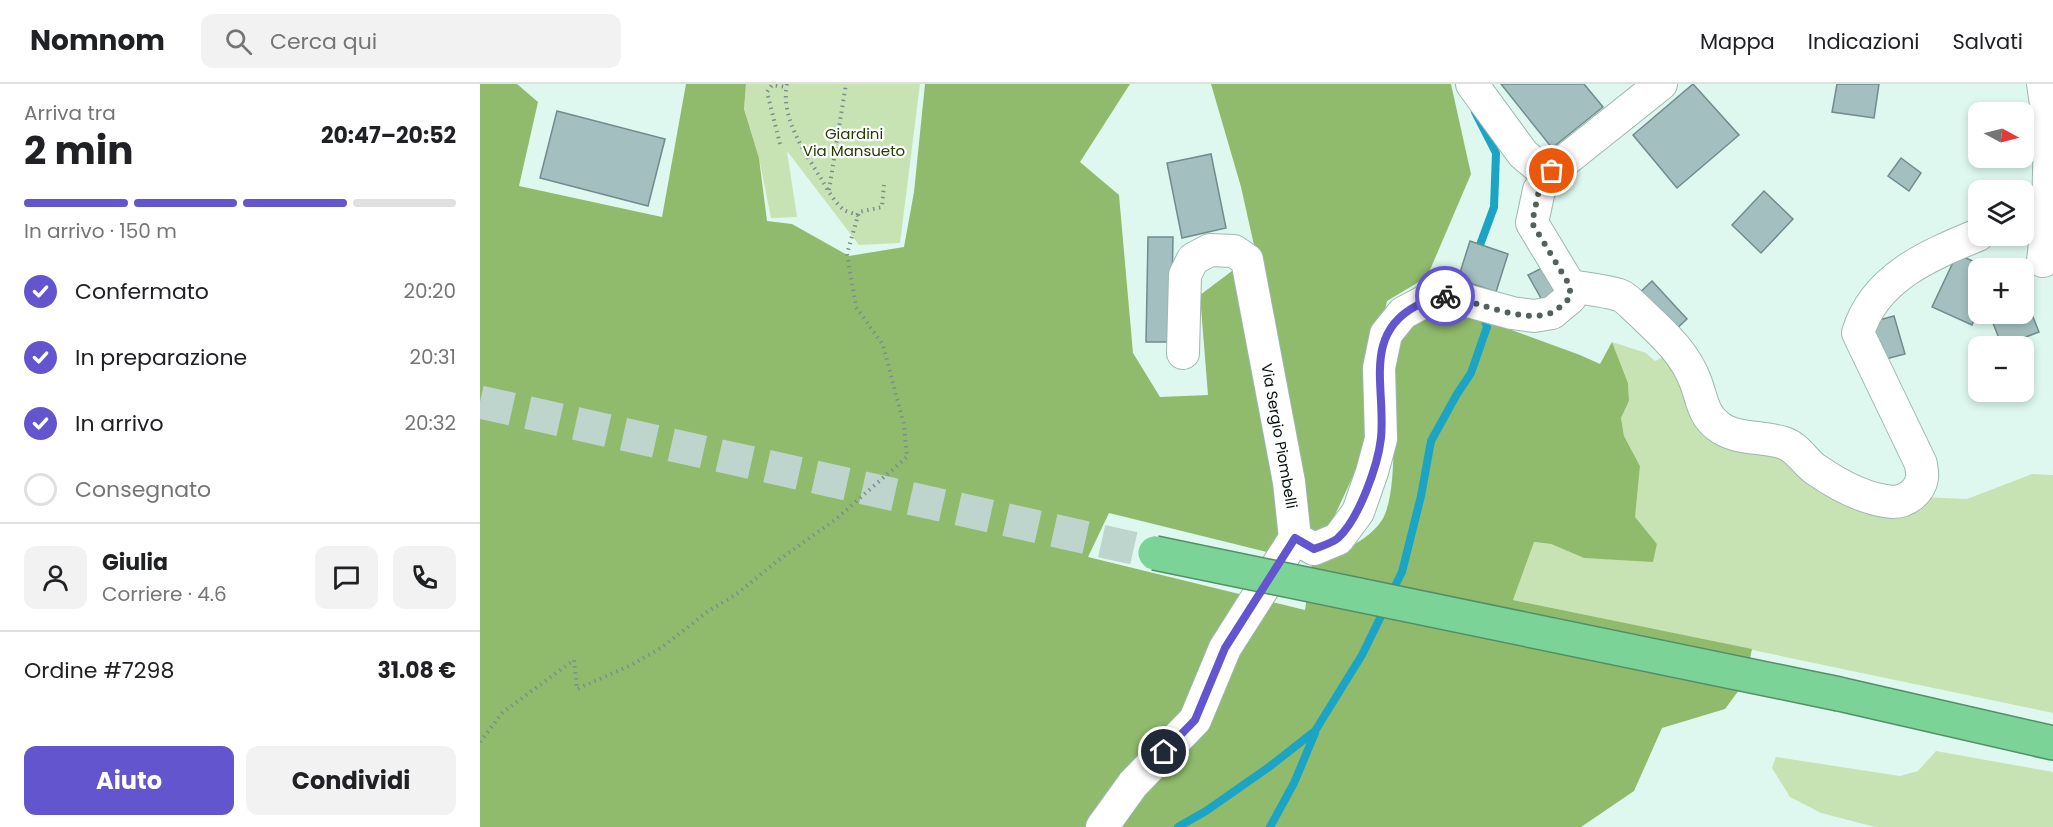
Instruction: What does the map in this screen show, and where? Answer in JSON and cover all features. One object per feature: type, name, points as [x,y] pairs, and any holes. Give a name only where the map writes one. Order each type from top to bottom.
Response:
[{"type":"highway","points":[[1155,553],[1839,694],[2053,743]]},
{"type":"street","points":[[1472,84],[1523,154],[1540,168],[1552,171]]},
{"type":"street","points":[[1102,827],[1133,784],[1195,720],[1225,648],[1295,538],[1314,549],[1338,539],[1358,512],[1381,439],[1379,368],[1386,334],[1403,313],[1435,296],[1454,297],[1512,313],[1534,316],[1552,313],[1570,298],[1570,286],[1532,223],[1539,190],[1552,171],[1661,84]]},
{"type":"street","points":[[2043,84],[2052,130],[2036,220],[2043,261]]},
{"type":"street","points":[[1570,286],[1621,295],[1661,332],[1680,352],[1696,382],[1703,410],[1718,427],[1730,432],[1786,444],[1797,450],[1814,468],[1857,493],[1871,499],[1897,502],[1910,497],[1919,487],[1923,477],[1921,464],[1858,333],[1862,318],[1885,288],[1903,271],[1968,239]]},
{"type":"street","name":"Via Sergio Piombelli","points":[[1183,353],[1185,275],[1193,259],[1210,250],[1234,251],[1246,260],[1289,482],[1295,538]]},
{"type":"path","points":[[828,191],[846,84]]},
{"type":"path","points":[[780,144],[767,92],[772,85],[786,86],[786,105],[794,129],[828,191],[844,210],[857,214],[882,207],[884,185]]},
{"type":"path","points":[[480,742],[503,712],[574,660],[577,689],[631,665],[661,648],[836,519],[908,457],[903,425],[883,345],[856,307],[847,254],[859,212]]},
{"type":"green space","points":[[480,84],[517,84],[538,102],[519,186],[662,217],[686,84],[746,84],[744,109],[759,158],[767,221],[792,224],[849,256],[904,247],[914,192],[925,84],[1130,84],[1080,162],[1119,195],[1133,353],[1160,397],[1208,395],[1200,295],[1236,268],[1275,472],[1302,460],[1241,187],[1211,84],[1451,84],[1471,174],[1427,277],[1387,301],[1374,363],[1369,442],[1313,562],[1360,541],[1382,520],[1387,508],[1392,475],[1392,378],[1395,351],[1401,333],[1412,318],[1440,304],[1600,364],[1612,342],[1628,383],[1629,401],[1621,418],[1624,436],[1640,466],[1635,517],[1657,544],[1653,562],[1584,558],[1551,544],[1534,542],[1513,600],[1752,649],[1745,682],[1725,709],[1662,728],[1634,791],[1581,827],[480,827]],"holes":[[[1109,513],[1312,563],[1305,610],[1088,557]]]},
{"type":"green space","name":"Giardini Via Mansueto","points":[[746,84],[920,84],[900,243],[859,245],[787,151],[797,217],[771,218],[759,158],[744,109]]},
{"type":"green space","points":[[1612,342],[1646,353],[1655,361],[1670,353],[1697,414],[1783,451],[1850,499],[1923,497],[1967,499],[2032,474],[2053,475],[2053,713],[1513,600],[1533,542],[1551,544],[1584,558],[1653,561],[1657,544],[1634,518],[1640,466],[1624,436],[1621,418],[1629,401],[1628,383]]},
{"type":"green space","points":[[1936,751],[2053,772],[2053,827],[1875,827],[1821,813],[1790,797],[1772,768],[1776,757],[1900,776],[1918,771]]},
{"type":"building","points":[[1501,84],[1584,84],[1603,107],[1552,148]]},
{"type":"building","points":[[1693,84],[1739,135],[1677,188],[1633,135]]},
{"type":"building","points":[[1837,84],[1879,84],[1874,118],[1832,112]]},
{"type":"building","points":[[557,111],[665,139],[648,206],[540,178]]},
{"type":"building","points":[[1211,154],[1226,228],[1182,238],[1167,163]]},
{"type":"building","points":[[1901,158],[1921,173],[1909,191],[1888,176]]},
{"type":"building","points":[[1764,191],[1793,219],[1761,253],[1732,225]]},
{"type":"building","points":[[1148,237],[1173,237],[1171,342],[1146,342]]},
{"type":"building","points":[[1470,241],[1508,254],[1496,292],[1458,279]]},
{"type":"building","points":[[1957,254],[1968,259],[1968,323],[1932,307]]},
{"type":"building","points":[[1544,267],[1558,292],[1542,300],[1528,275]]},
{"type":"building","points":[[1652,281],[1687,319],[1671,334],[1636,296]]},
{"type":"building","points":[[1894,316],[1905,354],[1878,361],[1868,323]]},
{"type":"building","points":[[2034,320],[2039,332],[2028,336],[1998,336],[1993,324],[2034,324]]},
{"type":"waterway","points":[[1475,112],[1496,153],[1494,207],[1477,253]]},
{"type":"waterway","points":[[1391,594],[1402,572],[1421,496],[1431,441],[1471,373],[1487,327],[1482,312]]},
{"type":"waterway","points":[[1178,827],[1206,811],[1269,767],[1315,731],[1362,655],[1385,608]]},
{"type":"waterway","points":[[1270,827],[1294,783],[1315,733]]},
{"type":"tunnel","points":[[480,402],[1155,553]]},
{"type":"way so far","points":[[1445,296],[1512,313],[1534,316],[1552,313],[1570,298],[1570,286],[1532,223],[1539,190],[1552,171]]},
{"type":"route","points":[[1164,752],[1195,720],[1225,648],[1295,538],[1314,549],[1338,539],[1358,512],[1381,439],[1379,368],[1386,334],[1403,313],[1435,296],[1445,296]]}]
